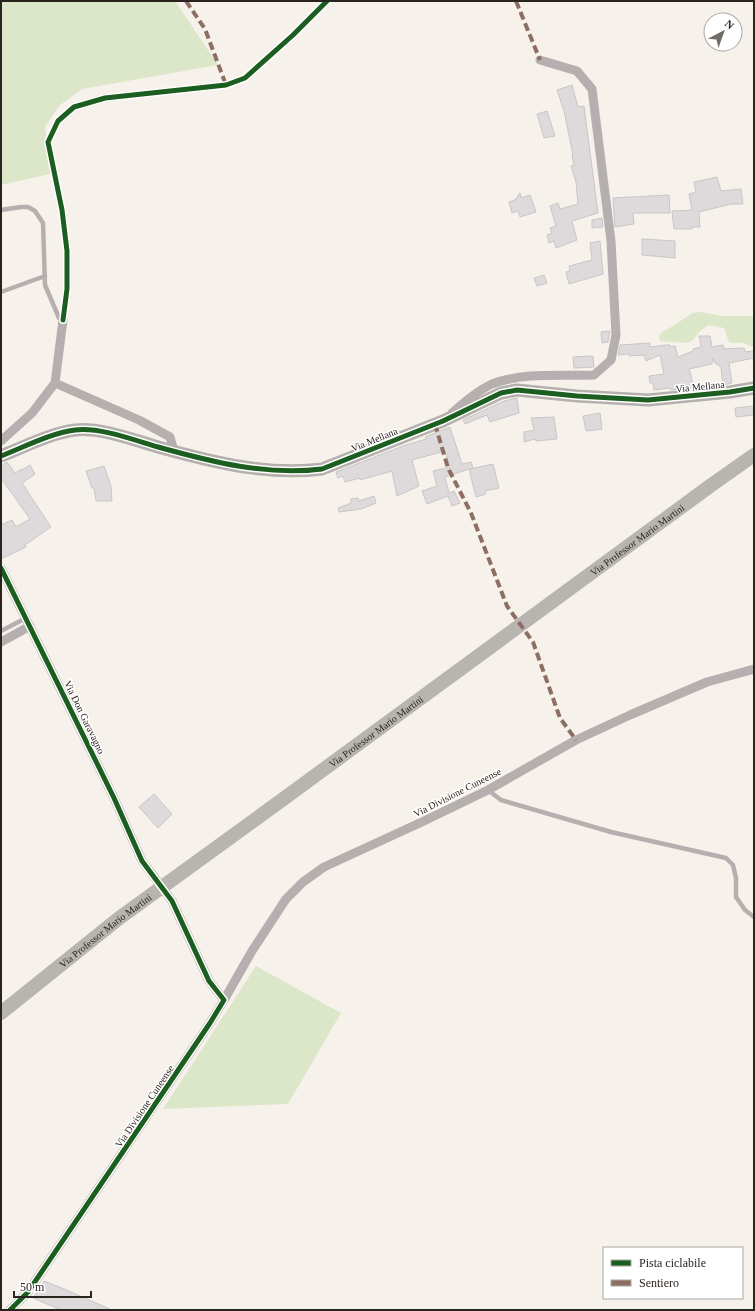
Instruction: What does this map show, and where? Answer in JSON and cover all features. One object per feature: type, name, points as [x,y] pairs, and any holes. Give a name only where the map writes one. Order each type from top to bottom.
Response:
[{"type":"main road","name":"Via Professor Mario Martini","points":[[1,1013],[118,919],[754,455]]},
{"type":"street","points":[[443,422],[464,403],[492,384],[521,376],[594,375],[611,360],[616,335],[611,241],[592,89],[577,71],[540,60]]},
{"type":"street","points":[[1,441],[32,413],[54,382],[63,320]]},
{"type":"street","points":[[54,382],[139,420],[170,437],[174,451]]},
{"type":"street","name":"Via Mellana","points":[[1,456],[53,436],[76,430],[103,431],[174,451],[248,468],[301,472],[322,469],[443,422],[501,393],[517,390],[577,396],[648,400],[730,392],[754,388]]},
{"type":"street","name":"Via Don Garavagno","points":[[1,568],[114,798],[142,861],[172,901],[209,981],[224,1000]]},
{"type":"street","points":[[1,642],[28,622]]},
{"type":"street","name":"Via Divisione Cuneense","points":[[10,1310],[28,1292],[210,1023],[252,952],[286,899],[303,882],[324,867],[488,790],[576,740],[707,682],[754,669]]},
{"type":"lane","points":[[1,210],[28,207],[36,211],[43,223],[45,285],[59,318],[63,320]]},
{"type":"lane","points":[[1,292],[44,276]]},
{"type":"lane","points":[[1,632],[28,622]]},
{"type":"lane","points":[[488,790],[501,800],[611,832],[726,858],[733,865],[736,878],[736,897],[745,910],[754,917]]},
{"type":"green space","points":[[1,1],[175,1],[218,65],[82,89],[59,106],[45,127],[50,174],[1,185]]},
{"type":"green space","points":[[701,312],[722,316],[754,316],[754,347],[744,343],[729,342],[724,328],[709,325],[701,330],[692,341],[687,343],[660,341],[659,336],[662,332],[692,313]]},
{"type":"green space","points":[[256,966],[341,1013],[288,1104],[163,1109]]},
{"type":"building","points":[[572,85],[578,107],[584,106],[598,213],[572,221],[577,240],[556,248],[554,241],[549,243],[547,235],[552,233],[550,228],[556,226],[550,206],[558,203],[560,209],[578,204],[576,182],[571,166],[574,165],[573,155],[564,111],[557,90]]},
{"type":"building","points":[[547,111],[555,136],[544,138],[537,114]]},
{"type":"building","points":[[717,177],[721,191],[741,189],[743,204],[731,204],[699,212],[700,227],[692,227],[692,229],[674,229],[672,211],[692,210],[689,194],[696,192],[694,182]]},
{"type":"building","points":[[520,193],[521,198],[530,195],[536,212],[520,217],[518,211],[512,213],[509,202],[515,200]]},
{"type":"building","points":[[669,195],[670,213],[633,213],[634,224],[615,227],[613,198]]},
{"type":"building","points":[[602,218],[603,227],[592,228],[592,220]]},
{"type":"building","points":[[642,239],[675,241],[675,258],[642,255]]},
{"type":"building","points":[[600,241],[603,274],[569,284],[566,272],[570,271],[569,266],[592,260],[590,243]]},
{"type":"building","points":[[544,275],[547,283],[537,286],[534,278]]},
{"type":"building","points":[[610,331],[608,342],[602,343],[601,332]]},
{"type":"building","points":[[699,336],[710,336],[712,347],[723,345],[724,349],[744,348],[745,352],[754,351],[754,358],[729,363],[732,383],[723,385],[721,367],[715,363],[713,358],[712,364],[689,369],[694,387],[671,390],[670,388],[654,390],[653,383],[650,383],[649,376],[664,374],[660,355],[646,361],[644,355],[618,355],[620,345],[650,343],[650,347],[666,345],[670,345],[670,347],[675,346],[678,357],[693,351],[693,349],[701,347]]},
{"type":"building","points":[[593,356],[594,367],[574,368],[573,357]]},
{"type":"building","points":[[517,398],[519,413],[490,422],[487,415],[465,424],[463,420],[504,401]]},
{"type":"building","points":[[754,406],[754,415],[736,417],[735,408]]},
{"type":"building","points":[[600,413],[602,429],[586,431],[583,416]]},
{"type":"building","points":[[554,417],[557,439],[536,441],[535,439],[524,442],[524,432],[534,430],[531,418]]},
{"type":"building","points":[[450,427],[462,464],[471,462],[473,468],[470,469],[493,464],[499,488],[485,491],[486,494],[476,497],[469,469],[445,477],[449,493],[454,491],[460,503],[452,506],[448,496],[427,504],[422,491],[437,486],[433,471],[450,467],[445,451],[412,460],[419,486],[397,496],[392,471],[360,480],[360,478],[345,482],[343,476],[338,478],[336,472],[403,446],[426,439],[425,437]]},
{"type":"building","points":[[7,462],[15,473],[30,465],[35,474],[22,483],[51,527],[25,545],[26,547],[1,559],[1,525],[12,520],[16,527],[30,519],[1,478],[1,466]]},
{"type":"building","points":[[104,466],[111,486],[112,501],[96,501],[94,488],[92,488],[86,471]]},
{"type":"building","points":[[374,496],[376,503],[361,509],[339,512],[338,508],[351,503],[351,499],[358,498],[359,501]]},
{"type":"building","points":[[154,794],[172,814],[158,828],[139,807]]},
{"type":"building","points":[[44,1281],[112,1310],[61,1310],[33,1298]]},
{"type":"marked path","points":[[186,1],[205,29],[226,85]]},
{"type":"marked path","points":[[516,1],[540,60]]},
{"type":"marked path","points":[[435,424],[448,468],[471,513],[507,606],[533,642],[560,718],[576,740]]},
{"type":"cycle path","points":[[63,320],[67,289],[67,251],[62,210],[48,142],[58,121],[74,107],[105,98],[226,85],[245,78],[293,35],[327,1]]},
{"type":"cycle path","points":[[1,456],[57,434],[75,430],[95,430],[178,453],[219,462],[260,469],[301,471],[322,469],[443,421],[501,393],[517,390],[577,396],[648,400],[730,392],[754,388]]},
{"type":"cycle path","points":[[1,568],[114,798],[142,861],[172,901],[209,981],[224,1000],[28,1292],[10,1310]]}]
